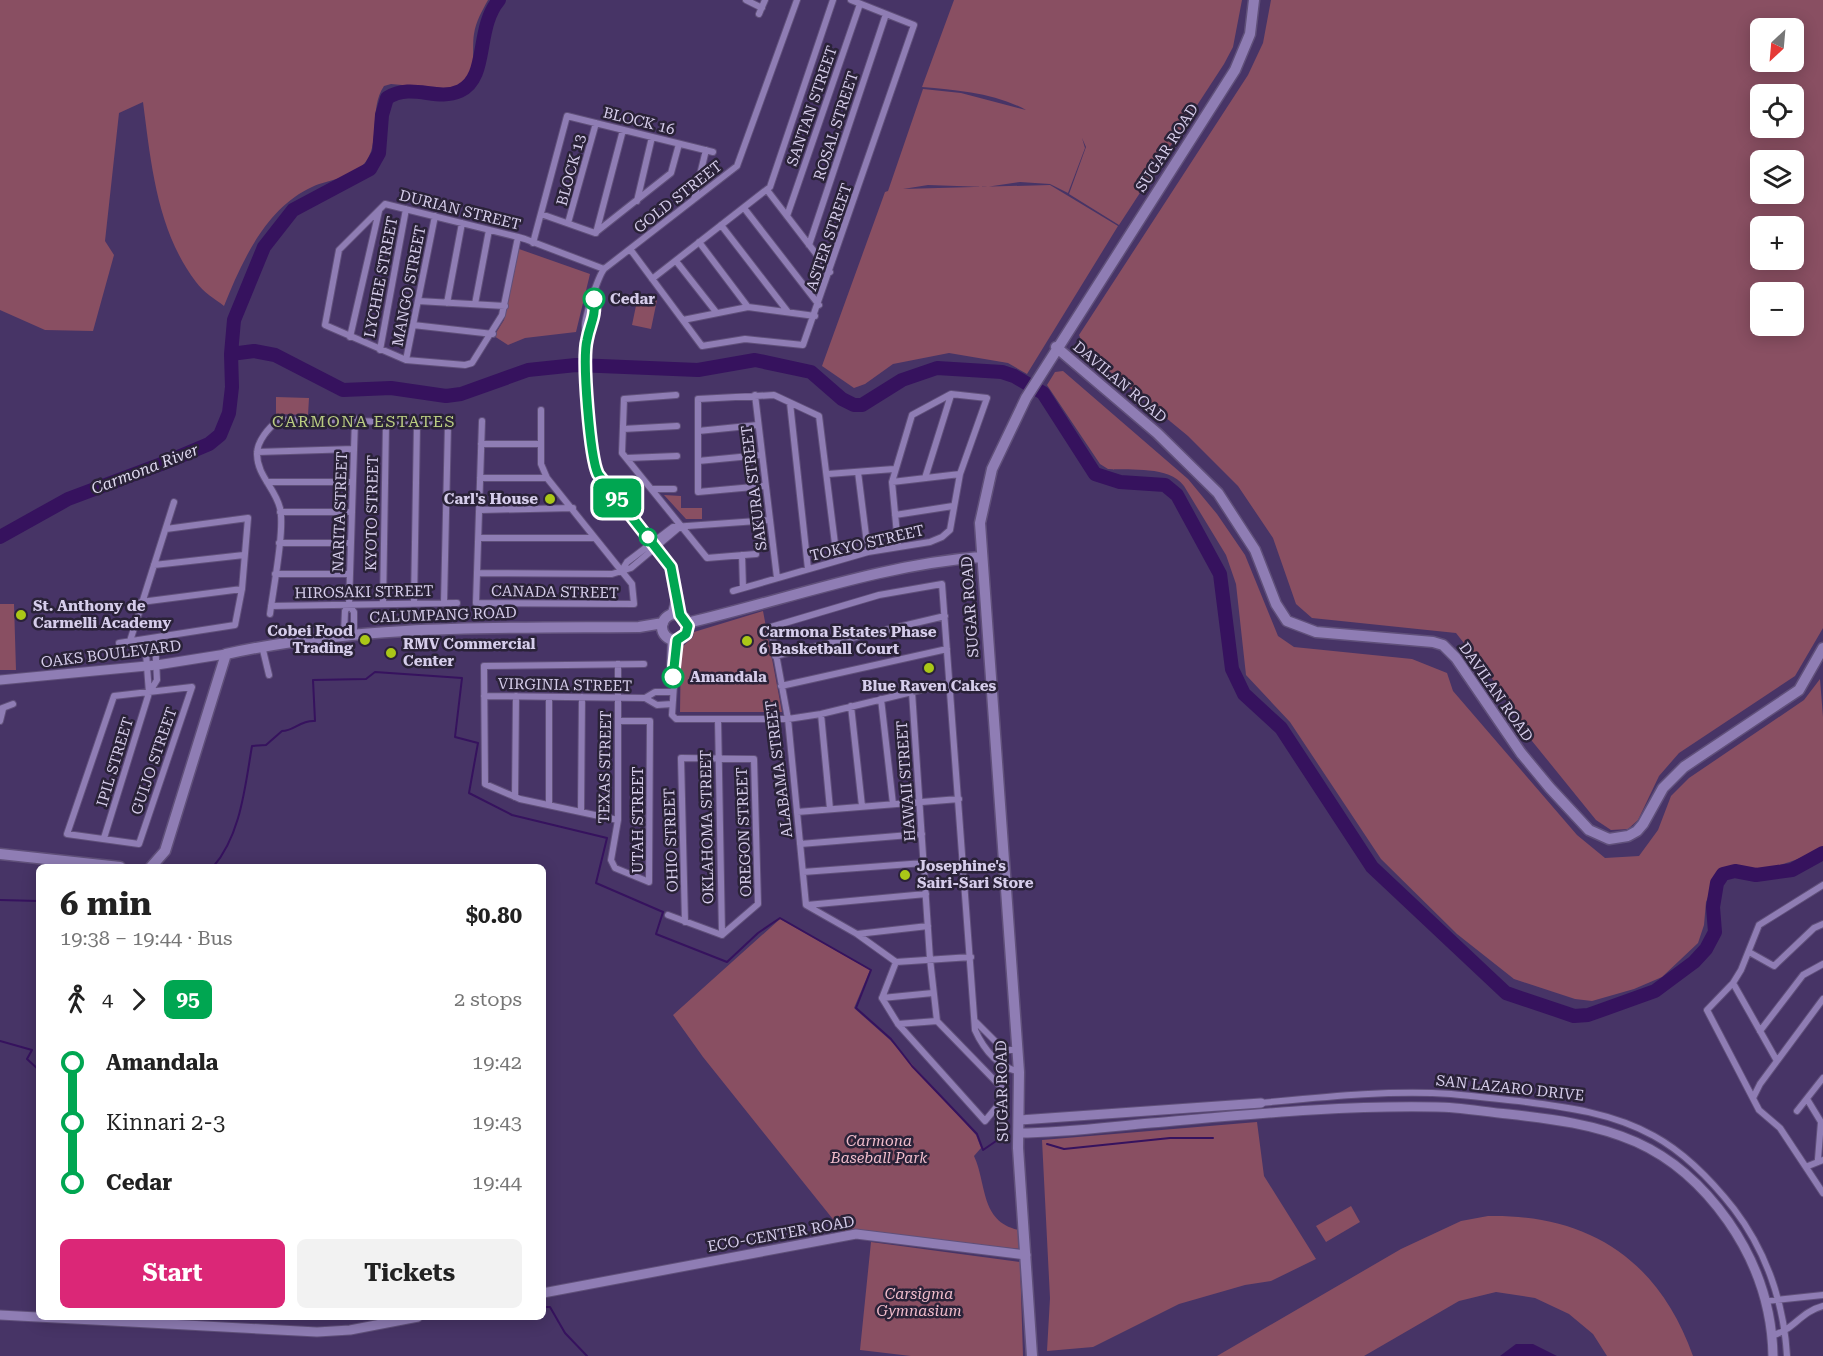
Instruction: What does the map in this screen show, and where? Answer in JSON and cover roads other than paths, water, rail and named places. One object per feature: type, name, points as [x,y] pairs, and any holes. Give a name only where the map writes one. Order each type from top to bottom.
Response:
[{"type":"main road","name":"SUGAR ROAD","points":[[1032,1356],[1018,1148],[1020,1120],[1017,1050],[980,557],[980,523],[992,469],[1026,398],[1056,347],[1235,70],[1250,34],[1254,0]]},
{"type":"main road","name":"DAVILAN ROAD","points":[[1056,347],[1189,462],[1218,493],[1250,541],[1276,604],[1287,621],[1316,632],[1395,637],[1443,645],[1456,658],[1521,753],[1573,815],[1600,836],[1619,838],[1637,831],[1673,777],[1799,690],[1823,648]]},
{"type":"main road","name":"CALUMPANG ROAD","points":[[226,654],[262,646],[349,634],[445,628],[639,627],[673,622],[875,573],[940,561],[980,557]]},
{"type":"main road","points":[[673,622],[686,634],[674,640],[673,622]]},
{"type":"main road","points":[[154,864],[165,851],[226,654]]},
{"type":"main road","points":[[0,854],[92,864]]},
{"type":"street","points":[[746,0],[760,11],[765,0]]},
{"type":"street","points":[[652,279],[767,190],[832,0]]},
{"type":"street","name":"ASTER STREET","points":[[630,249],[702,346],[745,339],[803,345],[819,305],[914,25],[851,0]]},
{"type":"street","name":"GOLD STREET","points":[[604,269],[737,166],[742,158],[795,1]]},
{"type":"street","name":"SANTAN STREET","points":[[787,216],[860,4]]},
{"type":"street","name":"ROSAL STREET","points":[[809,245],[886,14]]},
{"type":"street","name":"BLOCK 16","points":[[541,213],[567,116],[709,151],[694,199]]},
{"type":"street","name":"BLOCK 13","points":[[568,223],[596,123]]},
{"type":"street","points":[[595,233],[623,130]]},
{"type":"street","points":[[637,201],[652,137]]},
{"type":"street","points":[[595,233],[671,173],[679,144]]},
{"type":"street","points":[[767,190],[830,272]]},
{"type":"street","name":"DURIAN STREET","points":[[492,334],[472,363],[465,365],[406,360],[325,325],[339,250],[385,204],[518,237],[604,269]]},
{"type":"street","points":[[744,208],[819,305]]},
{"type":"street","points":[[350,337],[379,209]]},
{"type":"street","name":"LYCHEE STREET","points":[[380,350],[406,209]]},
{"type":"street","points":[[533,243],[541,213],[595,233]]},
{"type":"street","name":"MANGO STREET","points":[[406,360],[435,216]]},
{"type":"street","points":[[447,303],[462,223]]},
{"type":"street","points":[[721,225],[788,312]]},
{"type":"street","points":[[475,304],[489,230]]},
{"type":"street","points":[[413,325],[492,334],[505,306],[518,237]]},
{"type":"street","points":[[699,242],[748,307]]},
{"type":"street","points":[[676,261],[716,312]]},
{"type":"street","points":[[604,269],[599,276],[594,299],[595,314],[587,343],[591,456],[595,468],[655,545],[673,572],[676,592],[673,622]]},
{"type":"street","points":[[418,301],[505,306]]},
{"type":"street","points":[[683,320],[748,307],[815,316]]},
{"type":"street","points":[[898,545],[892,482],[894,469],[912,416],[951,394]]},
{"type":"street","points":[[925,478],[951,394]]},
{"type":"street","name":"TOKYO STREET","points":[[733,591],[868,552],[898,545],[930,542],[942,537],[950,530],[960,474],[987,398],[951,394]]},
{"type":"street","points":[[676,395],[624,399],[622,453],[707,558],[756,554]]},
{"type":"street","name":"SAKURA STREET","points":[[755,395],[777,578]]},
{"type":"street","points":[[765,486],[698,492],[698,399],[774,395],[819,416],[837,560]]},
{"type":"street","points":[[790,404],[808,569]]},
{"type":"street","points":[[542,410],[540,464],[547,478],[621,570]]},
{"type":"street","points":[[270,614],[279,543],[280,512],[259,469],[257,452],[270,427],[279,420],[355,419],[386,423],[448,423],[444,603]]},
{"type":"street","name":"NARITA STREET","points":[[349,634],[354,612],[349,605],[355,419]]},
{"type":"street","points":[[482,421],[478,573],[612,574],[631,568],[655,545],[681,526],[770,520]]},
{"type":"street","name":"KYOTO STREET","points":[[383,604],[386,423]]},
{"type":"street","points":[[414,603],[417,423]]},
{"type":"street","points":[[698,432],[758,425]]},
{"type":"street","points":[[623,429],[677,426]]},
{"type":"street","points":[[481,444],[540,444]]},
{"type":"street","points":[[257,452],[354,449]]},
{"type":"street","points":[[698,461],[762,455]]},
{"type":"street","points":[[627,458],[677,456]]},
{"type":"street","points":[[828,474],[894,469]]},
{"type":"street","points":[[858,472],[868,552]]},
{"type":"street","points":[[892,482],[960,474]]},
{"type":"street","points":[[480,478],[547,478]]},
{"type":"street","points":[[267,482],[353,482]]},
{"type":"street","points":[[653,489],[674,489]]},
{"type":"street","points":[[130,642],[174,502]]},
{"type":"street","points":[[895,515],[954,506]]},
{"type":"street","points":[[480,510],[573,508]]},
{"type":"street","points":[[280,512],[352,512]]},
{"type":"street","points":[[119,643],[235,625],[242,590],[248,518],[166,529]]},
{"type":"street","points":[[479,538],[594,538]]},
{"type":"street","points":[[279,543],[350,543]]},
{"type":"street","points":[[154,565],[244,555]]},
{"type":"street","points":[[742,555],[744,588]]},
{"type":"street","name":"CANADA STREET","points":[[478,573],[477,603],[634,604],[632,584],[621,570]]},
{"type":"street","points":[[275,574],[350,574]]},
{"type":"street","name":"ALABAMA STREET","points":[[806,905],[788,718],[771,631],[774,624],[879,595],[942,584],[945,616]]},
{"type":"street","points":[[141,602],[242,590]]},
{"type":"street","name":"HIROSAKI STREET","points":[[271,606],[457,603]]},
{"type":"street","points":[[775,656],[945,616],[975,1030],[992,1057],[1006,1069],[1018,1072]]},
{"type":"street","points":[[153,665],[155,639]]},
{"type":"street","points":[[145,640],[153,665]]},
{"type":"street","points":[[674,640],[672,704],[674,718],[788,718],[821,714],[950,683]]},
{"type":"street","points":[[262,646],[269,675]]},
{"type":"street","points":[[781,686],[946,649]]},
{"type":"street","name":"OAKS BOULEVARD","points":[[0,681],[153,665],[226,654]]},
{"type":"street","name":"TEXAS STREET","points":[[615,868],[611,860],[618,820],[618,664]]},
{"type":"street","points":[[618,820],[515,797],[485,784],[483,666],[644,664]]},
{"type":"street","name":"IPIL STREET","points":[[104,838],[149,693],[157,680],[153,665]]},
{"type":"street","name":"GUIJO STREET","points":[[104,838],[139,844],[192,687],[149,693]]},
{"type":"street","name":"VIRGINIA STREET","points":[[645,698],[655,692],[673,692]]},
{"type":"street","name":"HAWAII STREET","points":[[912,692],[930,959],[938,1021]]},
{"type":"street","points":[[104,838],[67,834],[114,696],[149,693]]},
{"type":"street","name":"VIRGINIA STREET","points":[[484,696],[645,698],[657,705],[672,704]]},
{"type":"street","points":[[515,797],[516,696]]},
{"type":"street","points":[[549,697],[549,805]]},
{"type":"street","points":[[582,697],[582,812]]},
{"type":"street","points":[[881,699],[893,804]]},
{"type":"street","points":[[0,721],[1,709],[13,704]]},
{"type":"street","points":[[851,706],[862,806]]},
{"type":"street","points":[[821,714],[830,809]]},
{"type":"street","name":"OKLAHOMA STREET","points":[[718,719],[722,935]]},
{"type":"street","name":"UTAH STREET","points":[[615,868],[649,882],[650,721],[618,721]]},
{"type":"street","name":"OHIO STREET","points":[[685,922],[681,758],[717,758]]},
{"type":"street","name":"OREGON STREET","points":[[717,758],[754,759],[758,904],[722,935]]},
{"type":"street","points":[[797,812],[958,799]]},
{"type":"street","points":[[800,844],[922,834]]},
{"type":"street","points":[[803,872],[924,863]]},
{"type":"street","points":[[1823,885],[1759,925],[1749,952],[1733,983],[1707,1010],[1759,1110],[1780,1128],[1808,1166],[1823,1193]]},
{"type":"street","points":[[806,905],[926,894]]},
{"type":"street","points":[[806,905],[857,934],[896,962],[971,957]]},
{"type":"street","points":[[668,915],[722,935]]},
{"type":"street","points":[[1749,952],[1774,966],[1814,928],[1823,924]]},
{"type":"street","points":[[857,934],[928,926]]},
{"type":"street","points":[[882,998],[896,962]]},
{"type":"street","points":[[1760,1031],[1803,975],[1823,964]]},
{"type":"street","points":[[1733,983],[1777,1061]]},
{"type":"street","points":[[882,998],[933,993]]},
{"type":"street","points":[[882,998],[898,1024],[985,1121],[1004,1098],[1004,1090],[938,1021],[898,1024]]},
{"type":"street","points":[[1753,1098],[1823,999]]},
{"type":"street","points":[[975,1021],[1005,1050],[1017,1050]]},
{"type":"street","points":[[985,1046],[995,1041]]},
{"type":"street","points":[[1797,1112],[1823,1078]]},
{"type":"street","name":"SAN LAZARO DRIVE","points":[[1020,1120],[1363,1094],[1451,1094],[1592,1112],[1619,1119],[1670,1146],[1726,1198],[1744,1223],[1762,1253],[1779,1300],[1786,1332],[1787,1356]]},
{"type":"street","points":[[1807,1099],[1822,1122],[1821,1160],[1808,1166]]},
{"type":"street","name":"SAN LAZARO DRIVE","points":[[1019,1133],[1300,1111],[1436,1107],[1589,1126],[1615,1133],[1666,1158],[1703,1191],[1736,1232],[1752,1260],[1767,1301],[1773,1335],[1773,1356]]},
{"type":"street","name":"ECO-CENTER ROAD","points":[[546,1292],[856,1234],[1026,1255]]},
{"type":"street","points":[[1767,1301],[1823,1295]]},
{"type":"street","points":[[1773,1335],[1786,1332],[1805,1312],[1823,1306]]},
{"type":"street","points":[[0,1315],[36,1317]]},
{"type":"street","points":[[93,1320],[317,1332],[350,1330],[402,1320]]},
{"type":"waterway","name":"Carmona River","points":[[0,537],[68,499],[164,463],[209,444],[220,435],[229,413],[234,320],[264,247],[293,210],[370,169],[379,153],[382,115],[387,98],[406,92],[451,94],[469,85],[479,64],[487,24],[499,0]]},
{"type":"waterway","points":[[231,354],[254,351],[275,355],[343,390],[391,388],[446,396],[461,394],[528,370],[576,365],[698,370],[755,360],[811,372],[842,399],[854,405],[862,405],[902,380],[937,368],[1002,372],[1014,376],[1043,393],[1095,474],[1120,482],[1165,485],[1177,495],[1220,574],[1232,669],[1244,694],[1281,728],[1372,867],[1506,993],[1574,1016],[1588,1015],[1655,991],[1694,962],[1706,949],[1715,932],[1713,907],[1717,883],[1723,874],[1735,871],[1756,875],[1792,870],[1823,853]]},
{"type":"waterway","points":[[215,864],[230,840],[236,825],[252,746],[266,745],[282,731],[305,722],[315,721],[313,680],[366,679],[375,672],[462,678],[455,737],[478,743],[469,793],[512,815],[607,838],[596,883],[663,912],[656,934],[727,962],[758,933],[780,918],[871,970],[856,1008],[891,1039],[912,1066],[977,1134],[983,1150],[999,1139],[1009,1140]]},
{"type":"waterway","points":[[0,900],[36,901]]},
{"type":"waterway","points":[[0,1041],[32,1050],[27,1059],[36,1067]]},
{"type":"waterway","points":[[1047,1144],[1064,1149],[1170,1138],[1213,1138]]},
{"type":"waterway","points":[[546,1307],[550,1307],[565,1333],[587,1356]]},
{"type":"place","name":"Cedar","points":[[594,299]]},
{"type":"place","name":"Carl's House","points":[[550,499]]},
{"type":"place","name":"St. Anthony de Carmelli Academy","points":[[21,615]]},
{"type":"place","name":"Cobei Food Trading","points":[[365,640]]},
{"type":"place","name":"Carmona Estates Phase 6 Basketball Court","points":[[747,641]]},
{"type":"place","name":"RMV Commercial Center","points":[[391,653]]},
{"type":"place","name":"Blue Raven Cakes","points":[[929,668]]},
{"type":"place","name":"Amandala","points":[[673,677]]},
{"type":"place","name":"Josephine's Sairi-Sari Store","points":[[905,875]]},
{"type":"district","name":"CARMONA ESTATES","points":[[364,421]]},
{"type":"park label","name":"Carmona Baseball Park","points":[[879,1150]]},
{"type":"park label","name":"Carsigma Gymnasium","points":[[919,1302]]}]
